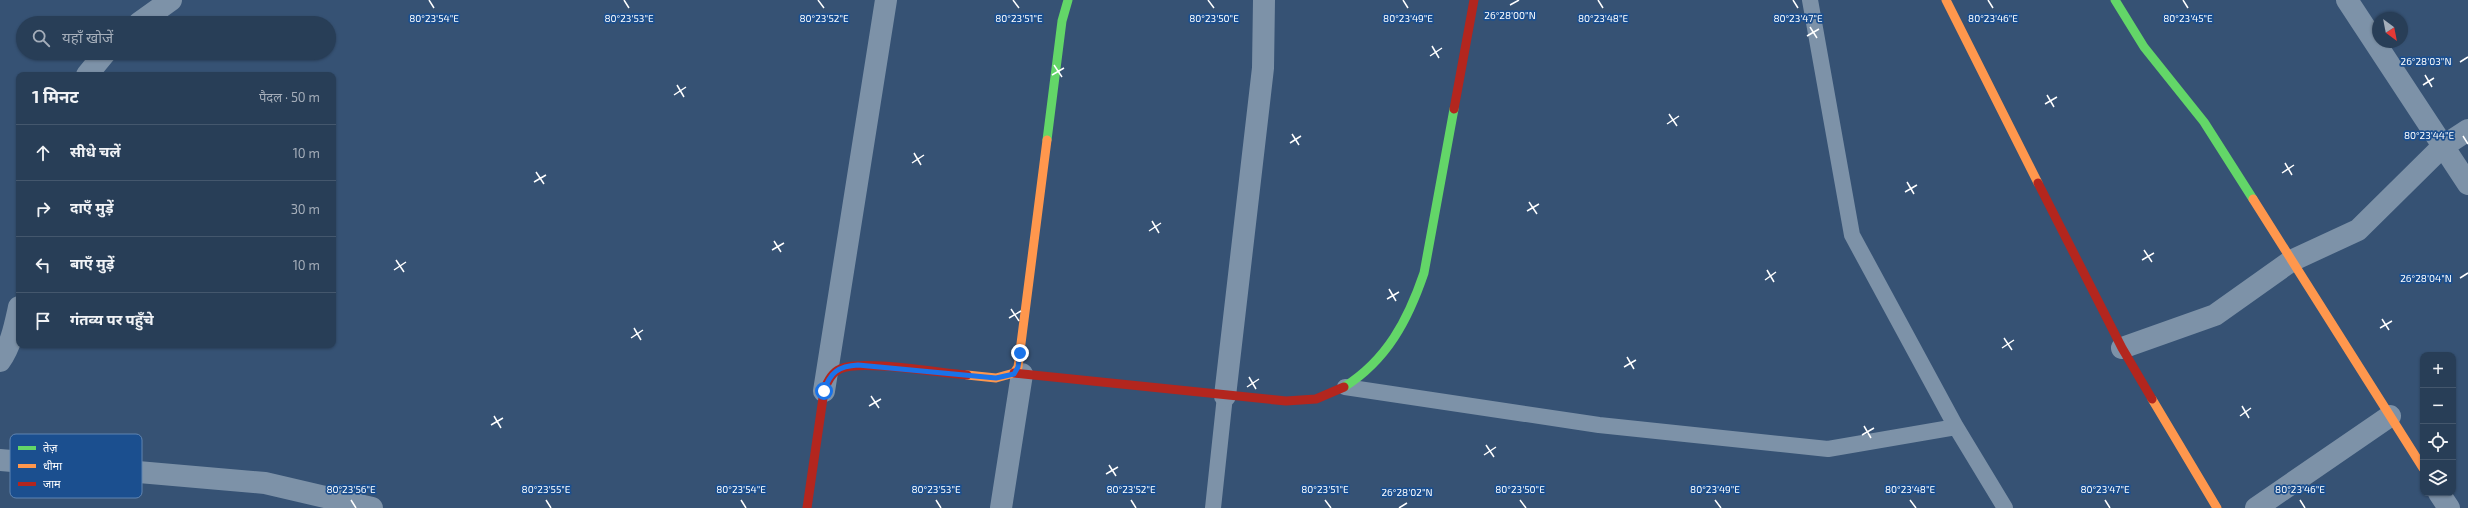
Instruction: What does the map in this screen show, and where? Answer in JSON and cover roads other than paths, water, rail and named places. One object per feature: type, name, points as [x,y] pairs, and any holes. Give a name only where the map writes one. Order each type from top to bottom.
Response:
[{"type":"street","points":[[149,16],[171,0]]},
{"type":"street","points":[[807,508],[886,0]]},
{"type":"street","points":[[1000,508],[1062,21],[1068,0]]},
{"type":"street","points":[[1225,396],[1263,68],[1264,0]]},
{"type":"street","points":[[824,391],[832,373],[844,366],[858,365],[996,378],[1018,374],[1286,401],[1318,398],[1345,386],[1373,367],[1395,339],[1414,306],[1424,273],[1474,0]]},
{"type":"street","points":[[1946,0],[2122,348],[2217,508]]},
{"type":"street","points":[[2115,0],[2144,47],[2204,122],[2420,463]]},
{"type":"street","points":[[2346,0],[2442,147],[2468,184]]},
{"type":"street","points":[[89,72],[99,60]]},
{"type":"street","points":[[2122,348],[2215,315],[2291,261],[2358,230],[2442,147],[2468,130]]},
{"type":"street","points":[[0,361],[5,354],[16,321]]},
{"type":"street","points":[[2256,508],[2390,416]]},
{"type":"street","points":[[0,460],[10,461]]},
{"type":"street","points":[[142,472],[265,483],[372,508]]},
{"type":"street","points":[[2441,496],[2449,508]]},
{"type":"lane","points":[[1810,0],[1852,235],[1956,427],[2005,508]]},
{"type":"lane","points":[[1345,386],[1599,425],[1828,449],[1956,427]]},
{"type":"lane","points":[[1213,508],[1225,396]]}]
